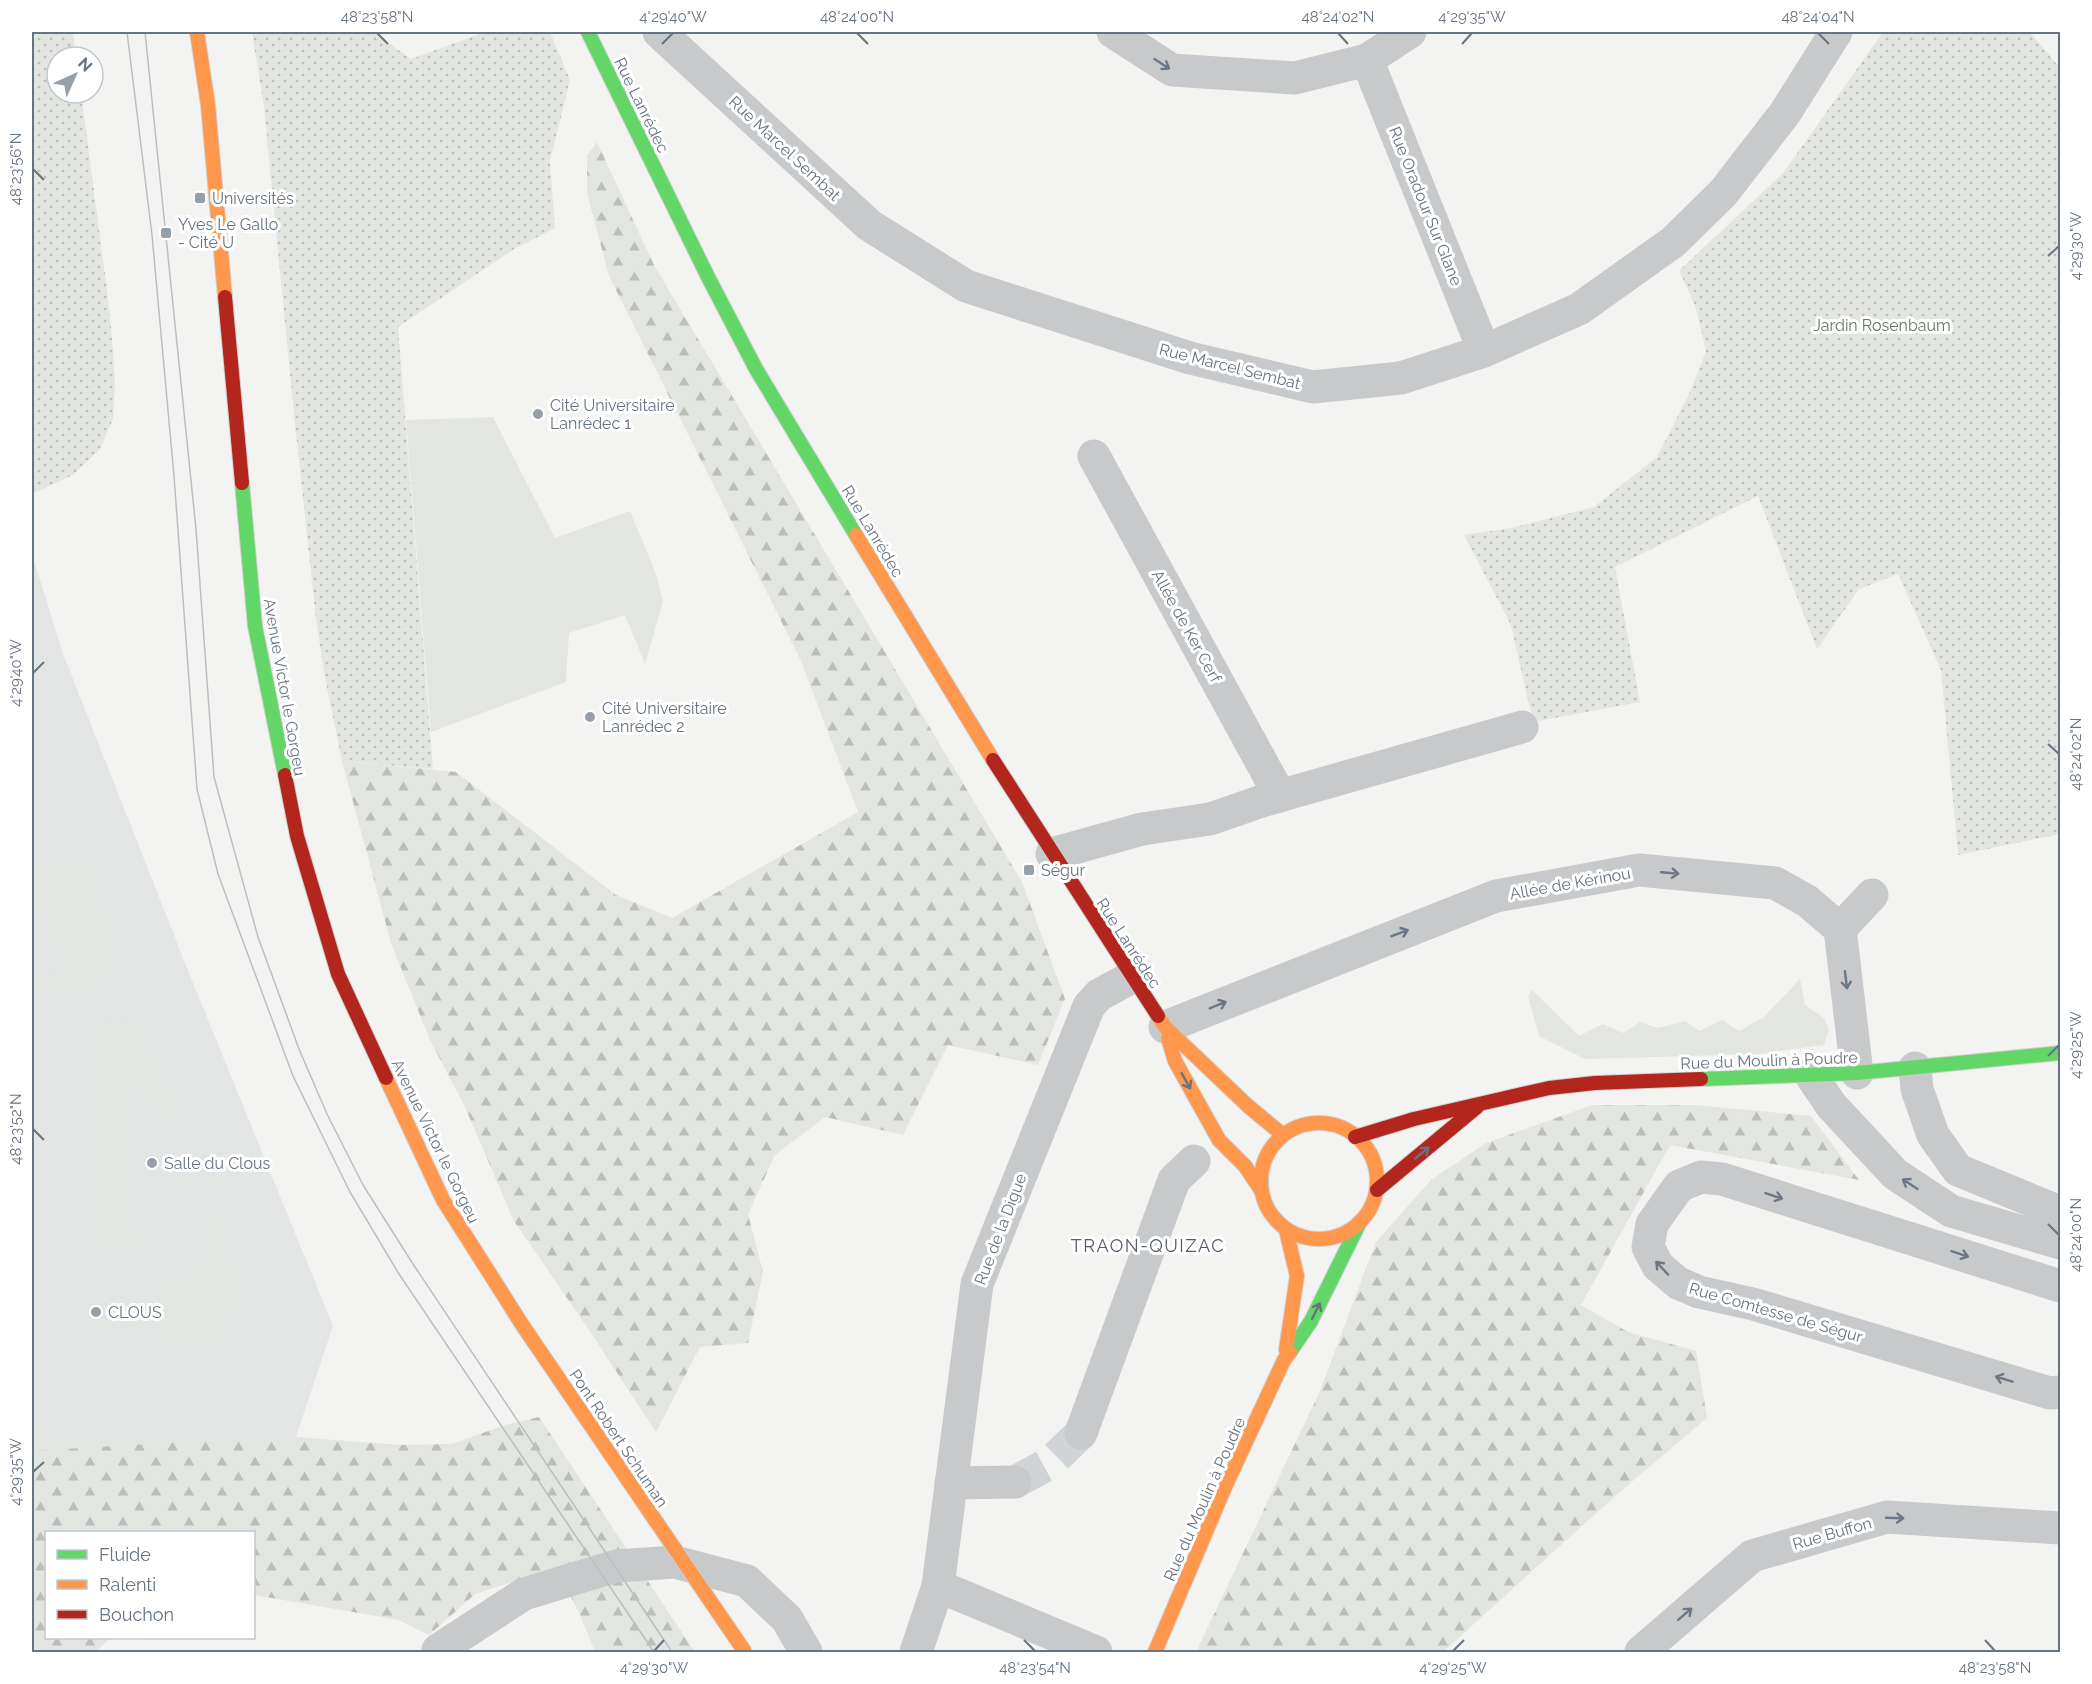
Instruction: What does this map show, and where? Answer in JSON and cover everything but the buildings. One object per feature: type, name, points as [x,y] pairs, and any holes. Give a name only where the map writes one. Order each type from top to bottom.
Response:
[{"type":"street","name":"Avenue Victor le Gorgeu","points":[[197,32],[208,105],[255,626],[297,836],[338,974],[443,1200],[468,1241]]},
{"type":"street","name":"Rue Lanrédec","points":[[588,32],[756,369],[1008,785],[1165,1027],[1282,1135]]},
{"type":"street","name":"Rue Marcel Sembat","points":[[659,32],[869,225],[966,286],[1190,358],[1313,387],[1401,378],[1484,351],[1579,309],[1673,242],[1723,194],[1785,113],[1836,32]]},
{"type":"street","points":[[1113,32],[1172,70],[1295,78],[1367,60],[1410,32]]},
{"type":"street","name":"Rue Oradour Sur Glane","points":[[1367,60],[1484,351]]},
{"type":"street","name":"Allée de Ker Cerf","points":[[1094,456],[1280,796]]},
{"type":"street","points":[[1052,854],[1143,829],[1210,819],[1280,796],[1522,727]]},
{"type":"street","name":"Allée de Kérinou","points":[[1165,1027],[1496,896],[1639,870],[1775,883],[1807,901],[1840,929]]},
{"type":"street","points":[[1857,1073],[1840,929],[1872,895]]},
{"type":"street","name":"Rue de la Digue","points":[[916,1653],[938,1586],[976,1284],[1089,1006],[1099,994],[1132,977]]},
{"type":"street","name":"Rue Lanrédec","points":[[1165,1027],[1175,1061],[1219,1140],[1245,1166],[1261,1190]]},
{"type":"street","name":"Rue du Moulin à Poudre","points":[[1355,1137],[1414,1119],[1533,1091],[1595,1083],[1857,1073],[2061,1053]]},
{"type":"street","points":[[1915,1068],[1917,1089],[1933,1136],[1958,1170],[2061,1212]]},
{"type":"street","points":[[1810,1074],[1832,1105],[1895,1174],[1951,1211],[2061,1243]]},
{"type":"street","name":"Rue du Moulin à Poudre","points":[[1155,1653],[1225,1487],[1284,1360],[1311,1321],[1360,1222],[1372,1206],[1377,1190],[1481,1104]]},
{"type":"street","points":[[1282,1135],[1310,1123],[1337,1126],[1364,1143],[1377,1175],[1377,1190]]},
{"type":"street","name":"Rue du Moulin à Poudre","points":[[1282,1135],[1264,1160],[1260,1175],[1261,1190],[1272,1217],[1286,1230],[1307,1238],[1321,1240],[1335,1238],[1360,1222]]},
{"type":"street","points":[[1081,1433],[1174,1180],[1194,1161]]},
{"type":"street","name":"Rue Comtesse de Ségur","points":[[2061,1286],[1722,1179],[1701,1177],[1679,1186],[1652,1224],[1648,1247],[1658,1266],[1678,1283],[1699,1292],[1753,1304],[2050,1393],[2061,1392]]},
{"type":"street","name":"Rue du Moulin à Poudre","points":[[1284,1360],[1297,1276],[1286,1230]]},
{"type":"street","name":"Pont Robert Schuman","points":[[468,1241],[745,1653]]},
{"type":"street","points":[[951,1483],[1015,1482]]},
{"type":"street","name":"Rue Buffon","points":[[1641,1653],[1752,1556],[1887,1517],[2061,1527]]},
{"type":"street","points":[[438,1650],[524,1594],[616,1566],[675,1562],[747,1581],[787,1619],[804,1652]]},
{"type":"street","points":[[938,1586],[1096,1653]]},
{"type":"shaded area","points":[[32,554],[62,651],[191,978],[333,1326],[296,1437],[32,1451]]},
{"type":"green space","points":[[32,32],[73,32],[75,45],[45,45],[45,105],[83,105],[110,313],[115,382],[113,419],[100,449],[73,475],[32,494]]},
{"type":"green space","points":[[252,32],[373,32],[411,59],[485,32],[550,32],[570,80],[550,161],[555,228],[514,249],[398,327],[433,769],[342,761],[316,619],[264,107]]},
{"type":"green space","name":"Jardin Rosenbaum","points":[[1883,32],[2030,32],[2060,68],[2060,834],[1958,855],[1941,670],[1898,574],[1859,589],[1817,649],[1758,496],[1615,567],[1640,702],[1533,722],[1511,625],[1464,535],[1511,528],[1594,507],[1657,457],[1690,392],[1706,351],[1695,305],[1679,271],[1784,172]]},
{"type":"green space","points":[[597,142],[654,265],[1022,882],[1065,999],[1038,1065],[948,1045],[903,1135],[825,1117],[775,1155],[748,1214],[763,1272],[748,1343],[700,1347],[656,1432],[514,1221],[464,1105],[430,1040],[391,943],[342,761],[456,772],[616,895],[672,918],[858,812],[801,661],[609,276],[587,193],[587,155]]},
{"type":"green space","points":[[493,417],[555,538],[630,511],[656,574],[663,601],[645,664],[625,615],[569,633],[566,682],[431,732],[406,420]]},
{"type":"green space","points":[[82,854],[119,948],[110,970],[92,986],[74,992],[49,988],[38,978],[32,980],[68,964],[34,888],[32,875],[63,857],[69,860]]},
{"type":"green space","points":[[1800,979],[1805,1005],[1824,1018],[1829,1031],[1824,1045],[1759,1054],[1585,1059],[1539,1036],[1528,996],[1532,990],[1579,1036],[1603,1024],[1623,1033],[1640,1022],[1658,1028],[1685,1021],[1700,1031],[1722,1020],[1739,1031],[1764,1017]]},
{"type":"green space","points":[[128,1020],[145,1037],[229,1243],[224,1253],[239,1287],[216,1349],[162,1350],[161,1286],[158,1285],[158,1276],[202,1275],[202,1232],[216,1232],[170,1113],[153,1097],[139,1091],[130,1091],[131,1232],[138,1233],[138,1251],[99,1241],[95,1071],[88,1026],[101,1022]]},
{"type":"green space","points":[[1592,1105],[1695,1105],[1811,1116],[1859,1180],[1670,1145],[1581,1305],[1628,1332],[1696,1351],[1707,1418],[1614,1497],[1443,1652],[1196,1652],[1320,1391],[1376,1242],[1431,1180],[1486,1143]]},
{"type":"green space","points":[[539,1417],[695,1652],[595,1652],[578,1610],[555,1568],[475,1594],[429,1635],[399,1620],[255,1595],[255,1531],[45,1531],[45,1639],[109,1639],[96,1652],[32,1652],[32,1451],[296,1437],[400,1445],[452,1444],[505,1425]]},
{"type":"green space","points":[[32,1434],[196,1441],[32,1451]]},
{"type":"tunnel","points":[[1015,1482],[1050,1463],[1081,1433]]},
{"type":"tram line","points":[[127,32],[152,235],[174,476],[197,789],[218,874],[293,1076],[350,1192],[399,1274],[654,1652]]},
{"type":"tram line","points":[[145,32],[196,529],[214,777],[258,937],[299,1049],[327,1114],[363,1185],[413,1264],[672,1652]]},
{"type":"traffic: fast","points":[[588,32],[708,277],[756,369],[856,535]]},
{"type":"traffic: fast","points":[[242,483],[255,626],[285,775]]},
{"type":"traffic: fast","points":[[1701,1079],[1857,1073],[2060,1053]]},
{"type":"traffic: fast","points":[[1290,1352],[1311,1321],[1360,1222]]},
{"type":"traffic: slow","points":[[197,32],[208,105],[225,297]]},
{"type":"traffic: slow","points":[[856,535],[993,760]]},
{"type":"traffic: slow","points":[[1158,1016],[1165,1027],[1248,1106],[1283,1135]]},
{"type":"traffic: slow","points":[[1168,1038],[1175,1061],[1219,1140],[1245,1166],[1261,1190]]},
{"type":"traffic: slow","points":[[386,1078],[443,1200],[523,1326]]},
{"type":"traffic: slow","points":[[1319,1123],[1341,1127],[1360,1140],[1373,1159],[1377,1181],[1373,1203],[1360,1222],[1341,1235],[1319,1239],[1297,1235],[1278,1222],[1265,1203],[1261,1181],[1265,1159],[1278,1140],[1297,1127],[1319,1123]]},
{"type":"traffic: slow","points":[[1286,1230],[1297,1276],[1286,1350]]},
{"type":"traffic: slow","points":[[523,1326],[745,1652]]},
{"type":"traffic: slow","points":[[1155,1652],[1225,1487],[1284,1360],[1290,1352]]},
{"type":"traffic: jam","points":[[225,297],[242,483]]},
{"type":"traffic: jam","points":[[993,760],[1158,1016]]},
{"type":"traffic: jam","points":[[285,775],[297,836],[338,974],[386,1078]]},
{"type":"traffic: jam","points":[[1355,1137],[1414,1119],[1549,1088],[1595,1083],[1701,1079]]},
{"type":"traffic: jam","points":[[1377,1190],[1477,1107]]},
{"type":"place","name":"Universités","points":[[200,198]]},
{"type":"place","name":"Yves Le Gallo - Cité U","points":[[166,233]]},
{"type":"place","name":"Cité Universitaire Lanrédec 1","points":[[538,414]]},
{"type":"place","name":"Cité Universitaire Lanrédec 2","points":[[590,717]]},
{"type":"place","name":"Ségur","points":[[1029,870]]},
{"type":"place","name":"Salle du Clous","points":[[152,1163]]},
{"type":"place","name":"CLOUS","points":[[96,1312]]},
{"type":"district","name":"TRAON-QUIZAC","points":[[1148,1246]]}]
